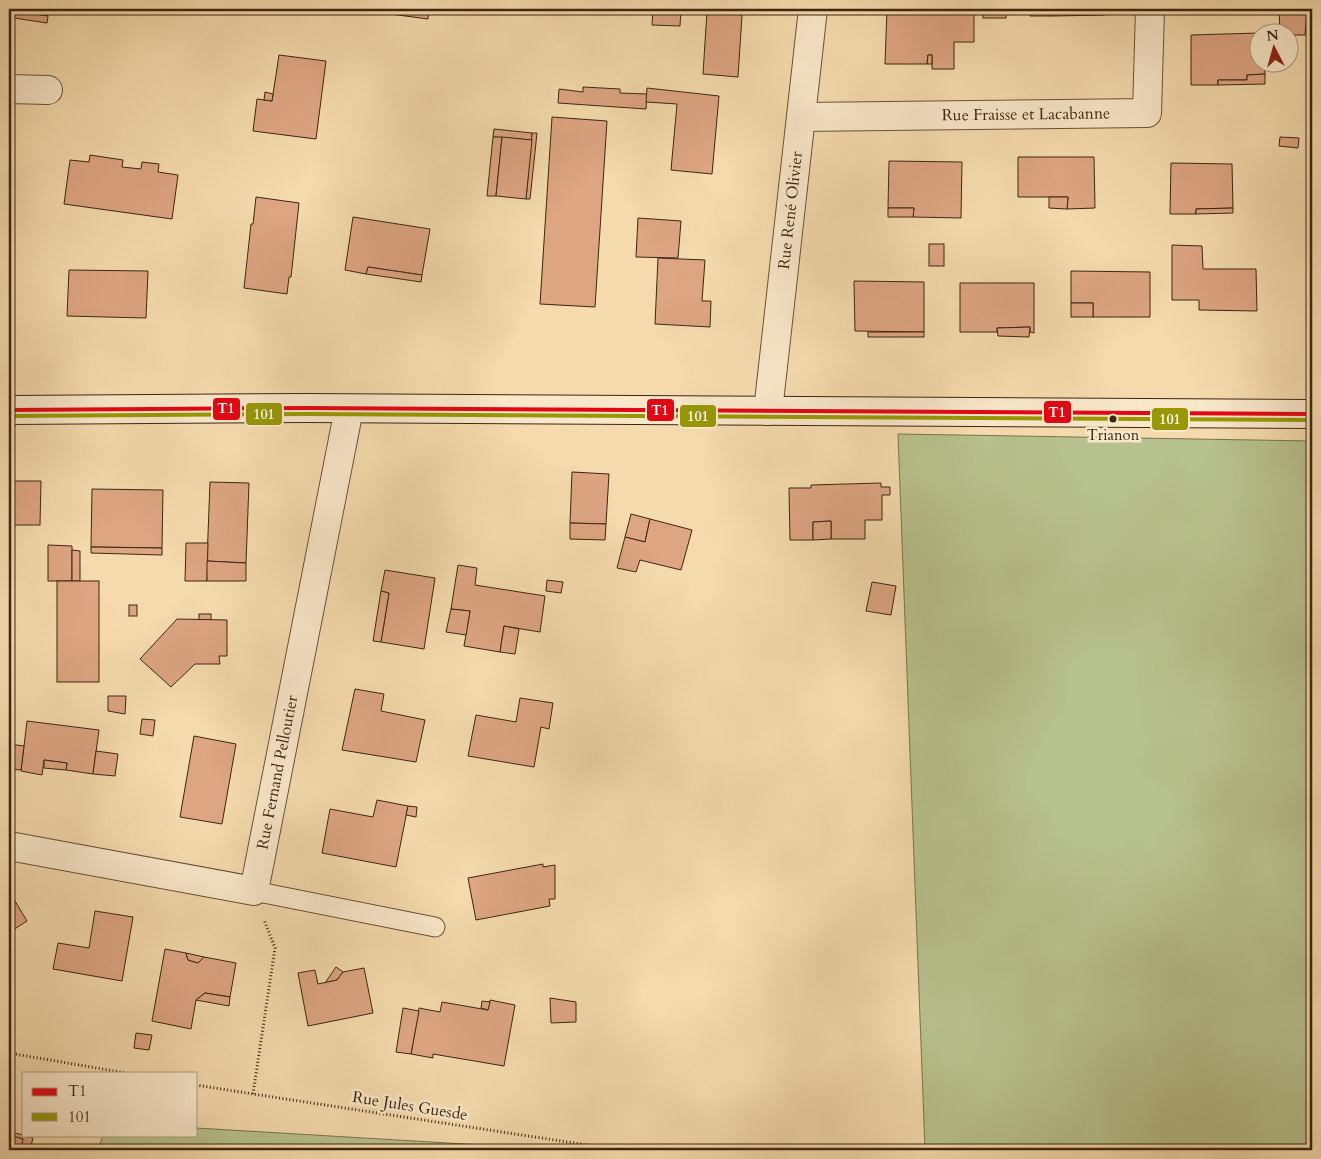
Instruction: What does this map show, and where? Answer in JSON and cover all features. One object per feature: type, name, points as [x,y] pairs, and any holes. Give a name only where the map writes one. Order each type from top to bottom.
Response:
[{"type":"street","name":"Rue René Olivier","points":[[768,411],[813,9]]},
{"type":"street","name":"Rue Fraisse et Lacabanne","points":[[801,117],[1147,113],[1150,9]]},
{"type":"street","points":[[9,89],[48,90]]},
{"type":"street","points":[[9,410],[349,409],[1312,414]]},
{"type":"street","name":"Rue Fernand Pelloutier","points":[[254,892],[349,409]]},
{"type":"street","points":[[9,846],[254,892]]},
{"type":"lane","points":[[254,892],[435,927]]},
{"type":"path","points":[[253,1094],[274,948],[254,892]]},
{"type":"path","points":[[9,1053],[120,1072]]},
{"type":"path","name":"Rue Jules Guesde","points":[[198,1085],[620,1150]]},
{"type":"green space","points":[[898,434],[1312,441],[1312,1150],[925,1150]]},
{"type":"green space","points":[[198,1128],[565,1150],[98,1150],[103,1136],[198,1136]]},
{"type":"building","points":[[9,9],[49,9],[48,16],[14,11],[14,18],[9,17]]},
{"type":"building","points":[[383,9],[429,9],[428,19],[383,13]]},
{"type":"building","points":[[653,9],[681,9],[680,26],[652,25]]},
{"type":"building","points":[[887,9],[974,9],[974,42],[954,42],[954,69],[932,69],[932,55],[928,55],[927,64],[885,64]]},
{"type":"building","points":[[983,9],[1006,9],[1006,18],[983,18]]},
{"type":"building","points":[[1029,9],[1054,9],[1054,16],[1030,16]]},
{"type":"building","points":[[1054,9],[1105,9],[1105,15],[1054,16]]},
{"type":"building","points":[[1279,9],[1307,9],[1305,35],[1298,35],[1298,22],[1280,22]]},
{"type":"building","points":[[14,11],[48,16],[47,23],[14,18]]},
{"type":"building","points":[[707,11],[742,15],[738,77],[703,74]]},
{"type":"building","points":[[1248,33],[1248,72],[1265,72],[1265,74],[1247,75],[1247,80],[1218,80],[1218,85],[1191,85],[1191,35]]},
{"type":"building","points":[[279,55],[326,61],[316,139],[253,131],[257,99],[272,101]]},
{"type":"building","points":[[928,55],[932,55],[932,64],[927,64]]},
{"type":"building","points":[[1265,74],[1265,84],[1218,85],[1218,80],[1247,80],[1247,75]]},
{"type":"building","points":[[583,87],[620,89],[620,93],[647,94],[646,109],[558,103],[559,89],[583,92]]},
{"type":"building","points":[[647,88],[719,96],[712,174],[671,170],[677,104],[646,102]]},
{"type":"building","points":[[265,92],[273,94],[272,101],[264,100]]},
{"type":"building","points":[[552,117],[607,121],[595,307],[540,304]]},
{"type":"building","points":[[494,129],[532,133],[532,140],[493,137]]},
{"type":"building","points":[[532,133],[537,133],[530,199],[526,199]]},
{"type":"building","points":[[493,137],[502,137],[496,196],[487,196]]},
{"type":"building","points":[[502,137],[532,140],[526,199],[496,196]]},
{"type":"building","points":[[1280,137],[1299,138],[1298,148],[1279,146]]},
{"type":"building","points":[[90,155],[123,160],[122,167],[141,169],[142,162],[159,164],[158,172],[178,175],[172,219],[64,204],[70,160],[89,162]]},
{"type":"building","points":[[1018,157],[1094,157],[1095,208],[1067,209],[1068,197],[1018,197]]},
{"type":"building","points":[[9,161],[10,161],[9,206]]},
{"type":"building","points":[[889,161],[962,162],[961,218],[913,217],[914,208],[888,208]]},
{"type":"building","points":[[1171,163],[1232,164],[1233,208],[1196,209],[1196,214],[1170,214]]},
{"type":"building","points":[[256,197],[299,203],[291,277],[289,277],[287,294],[244,288]]},
{"type":"building","points":[[1049,197],[1068,197],[1067,209],[1049,208]]},
{"type":"building","points":[[888,208],[914,208],[913,217],[888,217]]},
{"type":"building","points":[[1233,208],[1233,213],[1196,214],[1196,209]]},
{"type":"building","points":[[353,217],[430,229],[422,275],[368,267],[366,274],[345,270]]},
{"type":"building","points":[[638,218],[681,221],[678,258],[636,257]]},
{"type":"building","points":[[929,244],[944,244],[944,266],[929,266]]},
{"type":"building","points":[[1172,245],[1202,246],[1203,269],[1256,269],[1257,311],[1199,310],[1199,300],[1172,300]]},
{"type":"building","points":[[658,258],[705,260],[702,301],[711,301],[710,327],[655,324]]},
{"type":"building","points":[[368,267],[422,275],[421,282],[366,274]]},
{"type":"building","points":[[69,270],[148,271],[146,318],[67,316]]},
{"type":"building","points":[[1071,271],[1150,272],[1150,317],[1093,317],[1093,303],[1071,303]]},
{"type":"building","points":[[854,281],[924,282],[924,332],[855,331]]},
{"type":"building","points":[[960,283],[1034,283],[1034,333],[1030,332],[1030,327],[997,328],[997,332],[960,332]]},
{"type":"building","points":[[1071,303],[1093,303],[1093,317],[1071,317]]},
{"type":"building","points":[[1030,327],[1029,337],[998,336],[997,328]]},
{"type":"building","points":[[868,332],[924,332],[924,337],[868,337]]},
{"type":"building","points":[[572,472],[609,474],[606,524],[570,523]]},
{"type":"building","points":[[9,481],[41,481],[40,525],[9,525]]},
{"type":"building","points":[[210,482],[249,483],[246,563],[207,561]]},
{"type":"building","points":[[881,483],[881,487],[890,487],[890,495],[882,495],[882,520],[865,520],[865,539],[831,539],[831,521],[813,522],[813,540],[790,540],[789,488],[811,488],[811,485]]},
{"type":"building","points":[[92,489],[163,490],[162,548],[91,547]]},
{"type":"building","points":[[631,514],[650,519],[645,542],[625,537]]},
{"type":"building","points":[[650,519],[692,530],[681,570],[640,560],[636,572],[617,568],[625,537],[645,542]]},
{"type":"building","points":[[831,521],[831,539],[813,540],[813,522]]},
{"type":"building","points":[[570,523],[606,524],[605,540],[570,539]]},
{"type":"building","points":[[186,543],[208,543],[207,581],[185,581]]},
{"type":"building","points":[[48,545],[72,546],[72,581],[48,581]]},
{"type":"building","points":[[91,547],[162,548],[162,555],[91,553]]},
{"type":"building","points":[[72,550],[80,551],[80,581],[72,581]]},
{"type":"building","points":[[207,561],[246,563],[246,581],[207,581]]},
{"type":"building","points":[[458,565],[477,568],[475,585],[545,596],[540,632],[504,626],[500,652],[464,646],[470,611],[451,609]]},
{"type":"building","points":[[385,570],[435,578],[424,649],[381,642],[389,593],[381,591]]},
{"type":"building","points":[[547,580],[563,582],[561,593],[546,591]]},
{"type":"building","points":[[57,581],[99,581],[99,682],[57,682]]},
{"type":"building","points":[[872,582],[896,586],[891,615],[866,611]]},
{"type":"building","points":[[381,591],[389,593],[381,642],[373,641]]},
{"type":"building","points":[[129,605],[137,605],[137,616],[129,616]]},
{"type":"building","points":[[451,609],[470,611],[466,635],[446,632]]},
{"type":"building","points":[[199,614],[211,614],[211,620],[199,620]]},
{"type":"building","points":[[177,619],[227,620],[227,656],[219,656],[220,664],[195,664],[171,687],[140,659]]},
{"type":"building","points":[[504,626],[519,629],[515,654],[500,652]]},
{"type":"building","points":[[355,689],[384,694],[381,711],[425,720],[416,762],[342,750]]},
{"type":"building","points":[[108,696],[126,696],[125,714],[108,711]]},
{"type":"building","points":[[520,698],[553,703],[549,729],[541,727],[534,767],[468,756],[476,715],[516,722]]},
{"type":"building","points":[[142,719],[155,720],[153,736],[140,734]]},
{"type":"building","points":[[27,721],[99,730],[93,774],[66,770],[67,763],[44,760],[42,775],[21,771]]},
{"type":"building","points":[[194,736],[236,744],[222,824],[180,817]]},
{"type":"building","points":[[9,744],[24,746],[21,770],[9,769]]},
{"type":"building","points":[[96,751],[118,754],[115,776],[93,774]]},
{"type":"building","points":[[44,760],[67,763],[66,770],[44,768]]},
{"type":"building","points":[[377,800],[408,806],[396,867],[322,853],[330,809],[373,817]]},
{"type":"building","points":[[408,806],[417,807],[416,817],[406,815]]},
{"type":"building","points":[[543,864],[543,867],[555,865],[555,899],[549,899],[550,906],[476,920],[468,878]]},
{"type":"building","points":[[9,895],[12,896],[27,921],[13,930],[9,924]]},
{"type":"building","points":[[95,911],[133,917],[122,981],[53,969],[58,943],[89,948]]},
{"type":"building","points":[[165,949],[186,953],[188,960],[198,963],[204,957],[236,963],[230,997],[205,993],[196,1000],[191,1029],[152,1021]]},
{"type":"building","points":[[186,953],[204,957],[198,963],[188,960]]},
{"type":"building","points":[[336,967],[343,972],[337,980],[325,983]]},
{"type":"building","points":[[364,968],[373,1013],[308,1026],[298,973],[315,970],[318,984],[337,980],[343,972]]},
{"type":"building","points":[[205,993],[230,997],[229,1006],[196,1000]]},
{"type":"building","points":[[550,998],[576,1002],[576,1022],[551,1023]]},
{"type":"building","points":[[490,1000],[515,1005],[504,1066],[433,1054],[433,1058],[411,1054],[419,1008],[440,1012],[442,1002],[488,1010]]},
{"type":"building","points":[[482,1001],[490,1002],[488,1010],[481,1008]]},
{"type":"building","points":[[403,1008],[419,1011],[411,1054],[396,1052]]},
{"type":"building","points":[[136,1033],[152,1035],[149,1050],[134,1048]]},
{"type":"building","points":[[9,1131],[33,1138],[30,1150],[20,1150],[23,1139],[9,1135]]},
{"type":"building","points":[[9,1135],[23,1139],[20,1150],[9,1150]]},
{"type":"transit line","name":"T1","points":[[9,410],[307,408],[1312,414]]},
{"type":"transit line","name":"101","points":[[9,416],[307,414],[1312,420]]},
{"type":"place","name":"Trianon","points":[[1113,419]]}]
